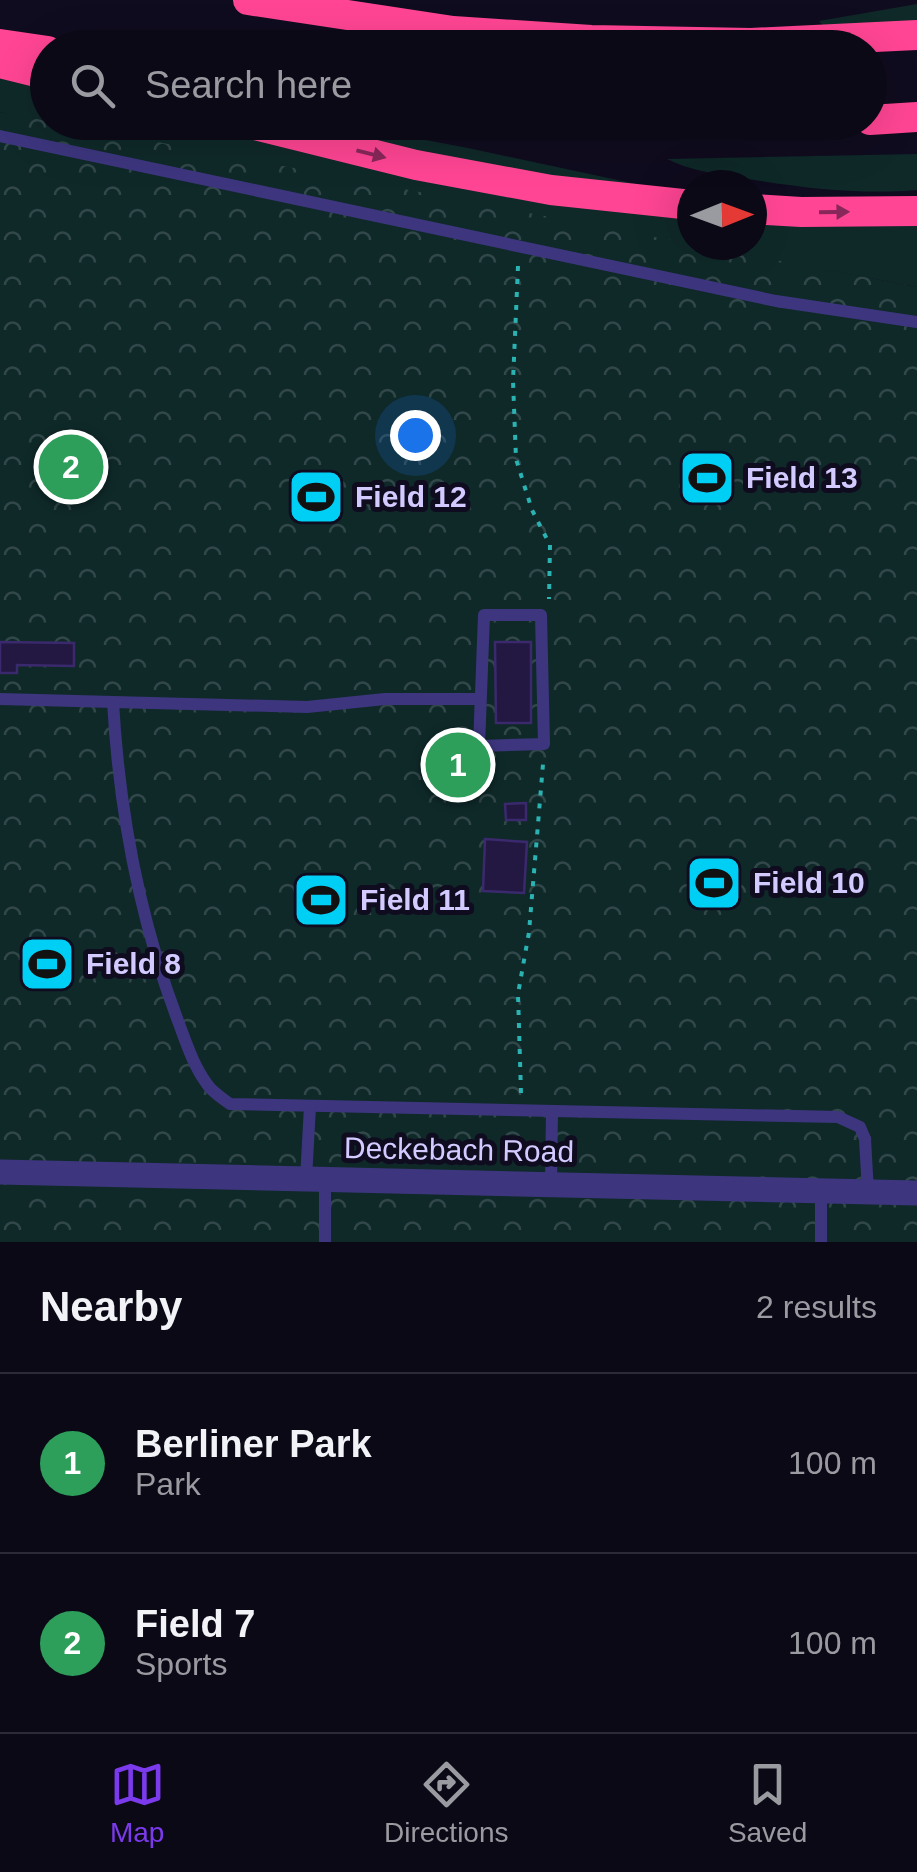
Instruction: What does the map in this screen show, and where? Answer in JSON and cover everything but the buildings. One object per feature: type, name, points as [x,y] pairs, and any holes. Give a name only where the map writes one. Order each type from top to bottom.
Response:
[{"type":"highway","points":[[248,0],[447,30]]},
{"type":"highway","points":[[887,36],[917,35]]},
{"type":"highway","points":[[0,44],[30,48]]},
{"type":"highway","points":[[0,63],[30,70]]},
{"type":"highway","points":[[887,119],[917,116]]},
{"type":"highway","points":[[315,140],[416,165],[551,190],[677,203]]},
{"type":"highway","points":[[767,210],[917,211]]},
{"type":"street","name":"Deckebach Road","points":[[0,1172],[917,1192]]},
{"type":"lane","points":[[0,136],[776,301],[917,322]]},
{"type":"lane","points":[[484,615],[541,615],[544,744],[479,746],[484,615]]},
{"type":"lane","points":[[0,699],[307,708],[384,699],[479,700]]},
{"type":"lane","points":[[113,702],[131,849],[164,982],[191,1056],[208,1087],[230,1104],[838,1116],[860,1127],[865,1139],[868,1192]]},
{"type":"lane","points":[[310,1106],[325,1242]]},
{"type":"lane","points":[[552,1111],[552,1184]]},
{"type":"lane","points":[[821,1190],[821,1242]]},
{"type":"path","points":[[520,246],[512,381],[516,459],[532,510],[550,544],[551,594],[541,615]]},
{"type":"path","points":[[522,1112],[518,994],[529,932],[544,744]]},
{"type":"green space","points":[[917,4],[917,25],[827,30],[819,21]]},
{"type":"green space","points":[[0,77],[30,81],[30,119],[0,112]]},
{"type":"green space","points":[[0,112],[30,118],[30,140],[147,140],[677,241],[677,260],[767,258],[917,287],[917,1242],[0,1242]]},
{"type":"green space","points":[[134,140],[426,140],[677,193],[677,242]]},
{"type":"green space","points":[[917,154],[917,190],[849,191],[781,184],[767,182],[767,170],[698,170],[667,159]]},
{"type":"green space","points":[[767,207],[917,217],[917,287],[767,259]]},
{"type":"place","name":"Field 7","points":[[71,467]]},
{"type":"place","name":"Field 13","points":[[707,478]]},
{"type":"place","name":"Field 12","points":[[316,497]]},
{"type":"place","name":"Berliner Park","points":[[458,765]]},
{"type":"place","name":"Field 10","points":[[714,883]]},
{"type":"place","name":"Field 11","points":[[321,900]]},
{"type":"place","name":"Field 8","points":[[47,964]]}]
